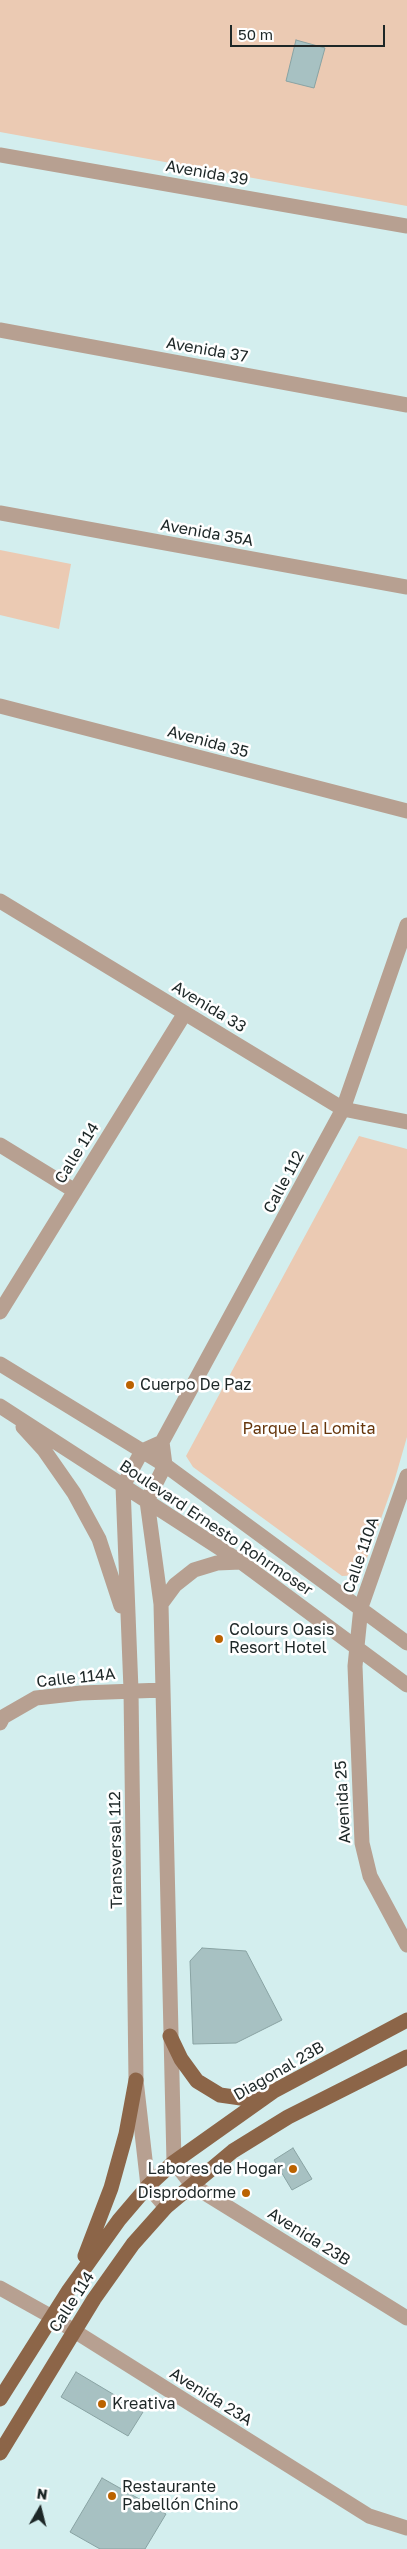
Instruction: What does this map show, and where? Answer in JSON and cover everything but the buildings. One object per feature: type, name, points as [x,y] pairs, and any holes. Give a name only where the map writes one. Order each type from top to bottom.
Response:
[{"type":"main road","name":"Diagonal 23B","points":[[174,2162],[274,2091],[407,2020]]},
{"type":"main road","points":[[170,2036],[181,2059],[197,2082],[220,2096],[248,2099],[274,2091]]},
{"type":"main road","points":[[192,2185],[233,2152],[288,2117],[407,2057]]},
{"type":"main road","points":[[69,2290],[92,2240],[111,2188],[126,2134],[136,2080]]},
{"type":"main road","name":"Calle 114","points":[[0,2399],[69,2290],[118,2220],[148,2186],[174,2162]]},
{"type":"main road","name":"Calle 114","points":[[0,2453],[73,2332],[133,2244],[166,2207],[192,2185]]},
{"type":"street","name":"Avenida 39","points":[[0,155],[407,226]]},
{"type":"street","name":"Avenida 37","points":[[0,330],[407,405]]},
{"type":"street","name":"Avenida 35A","points":[[0,513],[407,587]]},
{"type":"street","name":"Avenida 35","points":[[0,706],[407,812]]},
{"type":"street","name":"Avenida 33","points":[[0,901],[343,1109],[407,1122]]},
{"type":"street","name":"Calle 112","points":[[162,1442],[343,1109],[407,925]]},
{"type":"street","name":"Calle 114","points":[[0,1312],[185,1013]]},
{"type":"street","points":[[0,1145],[75,1191]]},
{"type":"street","name":"Boulevard Ernesto Rohrmoser","points":[[0,1364],[165,1465],[361,1607],[407,1643]]},
{"type":"street","points":[[4,1408],[44,1450],[74,1493],[99,1540],[114,1580],[129,1640]]},
{"type":"street","name":"Boulevard Ernesto Rohrmoser","points":[[4,1408],[240,1562],[358,1647],[407,1685]]},
{"type":"street","points":[[123,1486],[142,1451],[162,1442],[165,1465],[147,1501],[161,1604],[174,2162],[192,2185]]},
{"type":"street","name":"Calle 110A","points":[[358,1647],[361,1607],[407,1476]]},
{"type":"street","name":"Transversal 112","points":[[123,1486],[131,1690],[136,2080],[148,2186]]},
{"type":"street","points":[[161,1604],[175,1585],[194,1570],[217,1563],[240,1562]]},
{"type":"street","name":"Avenida 25","points":[[358,1647],[355,1666],[362,1844],[370,1876],[407,1945]]},
{"type":"street","name":"Calle 114A","points":[[0,1723],[3,1717],[36,1698],[131,1690],[163,1690]]},
{"type":"street","name":"Avenida 23B","points":[[192,2185],[407,2318]]},
{"type":"street","points":[[148,2186],[166,2207]]},
{"type":"street","name":"Avenida 23A","points":[[0,2288],[52,2318],[370,2516],[407,2528]]},
{"type":"green space","points":[[0,0],[407,0],[407,206],[0,132]]},
{"type":"green space","points":[[0,550],[71,564],[59,629],[0,615]]},
{"type":"green space","name":"Parque La Lomita","points":[[359,1136],[407,1149],[407,1437],[394,1482],[361,1575],[342,1576],[193,1467],[186,1456]]},
{"type":"place","name":"Cuerpo De Paz","points":[[130,1385]]},
{"type":"place","name":"Colours Oasis Resort Hotel","points":[[219,1639]]},
{"type":"place","name":"Labores de Hogar","points":[[293,2169]]},
{"type":"place","name":"Disprodorme","points":[[246,2193]]},
{"type":"place","name":"Kreativa","points":[[102,2404]]},
{"type":"place","name":"Restaurante Pabellón Chino","points":[[112,2496]]}]
